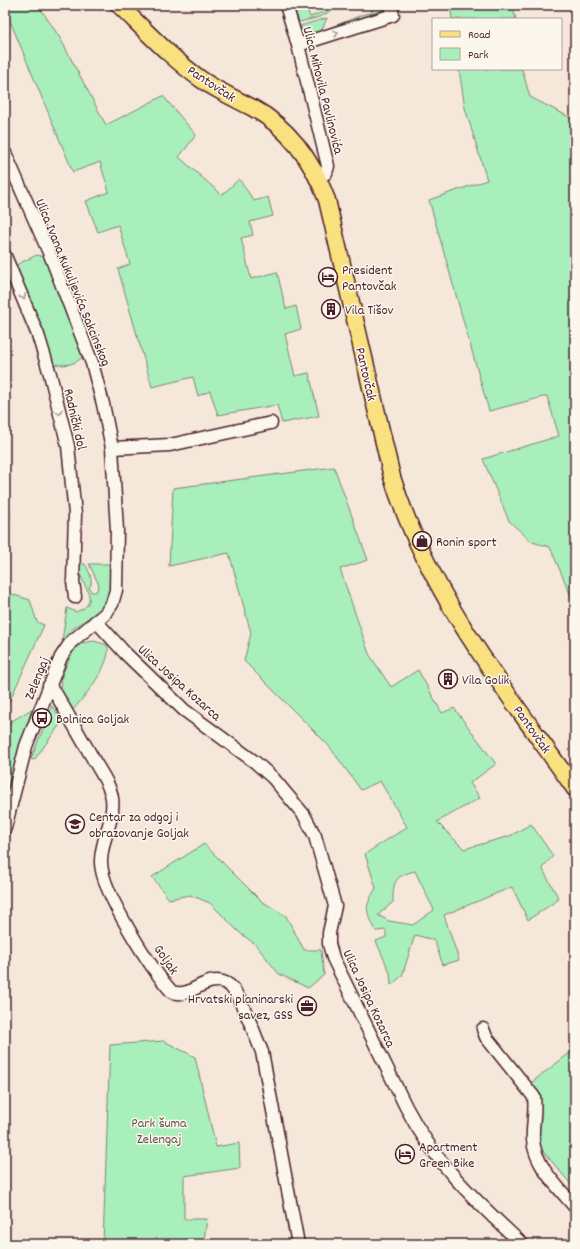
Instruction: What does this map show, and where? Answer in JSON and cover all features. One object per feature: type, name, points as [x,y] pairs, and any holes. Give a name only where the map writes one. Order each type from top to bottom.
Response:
[{"type":"main road","name":"Pantovčak","points":[[119,5],[202,80],[254,108],[288,134],[304,154],[318,178],[327,200],[392,477],[405,518],[443,591],[480,655],[575,789]]},
{"type":"street","name":"Ulica Mihovila Pavlinovića","points":[[286,5],[298,45],[328,166],[326,173],[318,178]]},
{"type":"street","points":[[298,45],[393,15],[390,5]]},
{"type":"street","name":"Ulica Ivana Kukuljevića Sakcinskog","points":[[5,153],[51,258],[89,353],[103,404],[112,448],[117,530],[116,590],[110,609],[96,621]]},
{"type":"street","name":"Radnički dol","points":[[5,256],[38,335],[52,381],[68,446],[72,474],[75,543],[73,581],[75,597]]},
{"type":"street","points":[[112,448],[170,445],[271,423]]},
{"type":"street","name":"Zelengaj","points":[[5,828],[26,746],[65,649],[79,634],[96,621]]},
{"type":"street","name":"Ulica Josipa Kozarca","points":[[96,621],[125,654],[184,710],[255,762],[273,778],[304,815],[315,836],[336,906],[329,933],[329,944],[333,958],[406,1107],[418,1130],[456,1182],[522,1244]]},
{"type":"street","name":"Goljak","points":[[49,686],[56,694],[109,788],[112,809],[102,848],[101,864],[106,886],[124,920],[163,982],[172,992],[186,994],[205,983],[215,981],[224,982],[232,987],[251,1024],[262,1052],[298,1244]]},
{"type":"street","points":[[483,1029],[486,1037],[534,1097],[536,1108],[532,1138],[534,1148],[542,1166],[575,1207]]},
{"type":"green space","points":[[5,5],[38,5],[60,38],[106,125],[163,96],[196,135],[179,157],[222,195],[239,179],[254,201],[268,197],[273,216],[250,222],[253,235],[241,238],[251,279],[277,272],[286,309],[296,306],[301,329],[285,334],[295,376],[309,373],[319,416],[282,423],[277,405],[218,415],[210,391],[198,396],[193,377],[152,387],[118,269],[130,264],[118,225],[98,232],[86,201],[109,192],[100,162],[73,172],[5,9]]},
{"type":"green space","points":[[293,5],[306,5],[310,17],[323,12],[322,5],[335,5],[324,15],[299,22]]},
{"type":"green space","points":[[384,5],[385,7],[379,12],[330,30],[329,28],[364,14],[372,13],[371,6]]},
{"type":"green space","points":[[450,5],[512,5],[516,18],[452,18]]},
{"type":"green space","points":[[327,18],[321,32],[308,36],[303,33],[300,26]]},
{"type":"green space","points":[[459,70],[522,70],[530,97],[575,120],[574,603],[550,547],[532,542],[509,521],[483,459],[559,436],[547,396],[489,411],[429,200],[487,180],[465,108]]},
{"type":"green space","points":[[37,255],[44,257],[84,355],[73,363],[60,365],[51,363],[15,269],[18,264]]},
{"type":"green space","points":[[334,467],[368,560],[340,569],[369,654],[391,687],[418,670],[442,713],[454,708],[496,764],[470,783],[480,798],[437,822],[464,849],[510,836],[531,824],[553,856],[542,868],[559,899],[528,920],[512,887],[444,915],[459,960],[443,965],[434,940],[415,935],[402,976],[391,985],[390,973],[376,941],[386,937],[386,930],[376,931],[367,910],[369,901],[376,888],[365,854],[407,827],[380,781],[361,790],[329,746],[244,661],[251,633],[229,553],[169,566],[173,488]],"holes":[[[415,871],[434,910],[413,925],[389,921],[378,915],[393,902],[393,889],[396,881],[403,875]]]},
{"type":"green space","points":[[5,477],[10,512],[9,552],[5,552]]},
{"type":"green space","points":[[78,564],[85,564],[91,577],[91,585],[89,587],[91,592],[96,592],[99,585],[89,564],[111,564],[109,595],[101,609],[71,630],[62,641],[67,608],[76,612],[84,608],[88,603],[88,592],[79,572]]},
{"type":"green space","points":[[5,592],[30,600],[37,622],[44,625],[5,711]]},
{"type":"green space","points":[[94,641],[107,645],[108,652],[106,661],[96,680],[71,712],[61,692],[62,675],[73,651],[82,643]]},
{"type":"green space","points":[[52,706],[62,720],[61,723],[34,760],[31,759]]},
{"type":"green space","points":[[32,709],[7,789],[5,801],[5,725]]},
{"type":"green space","points":[[204,844],[261,901],[286,916],[304,950],[321,950],[324,975],[308,988],[279,974],[255,944],[240,933],[210,903],[190,895],[169,899],[152,877]]},
{"type":"green space","name":"Park šuma Zelengaj","points":[[164,1041],[195,1057],[216,1147],[239,1143],[240,1168],[184,1176],[184,1219],[207,1219],[204,1240],[230,1241],[230,1244],[103,1244],[110,1045]]},
{"type":"green space","points":[[575,1049],[575,1189],[537,1144],[532,1082]]},
{"type":"place","name":"President Pantovčak","points":[[328,277]]},
{"type":"place","name":"Vila Tišov","points":[[331,309]]},
{"type":"place","name":"Ronin sport","points":[[422,541]]},
{"type":"place","name":"Vila Golik","points":[[448,679]]},
{"type":"place","name":"Bolnica Goljak","points":[[42,718]]},
{"type":"place","name":"Centar za odgoj i obrazovanje Goljak","points":[[75,824]]},
{"type":"place","name":"Hrvatski planinarski savez, GSS","points":[[307,1006]]},
{"type":"place","name":"Apartment Green Bike","points":[[405,1154]]}]
